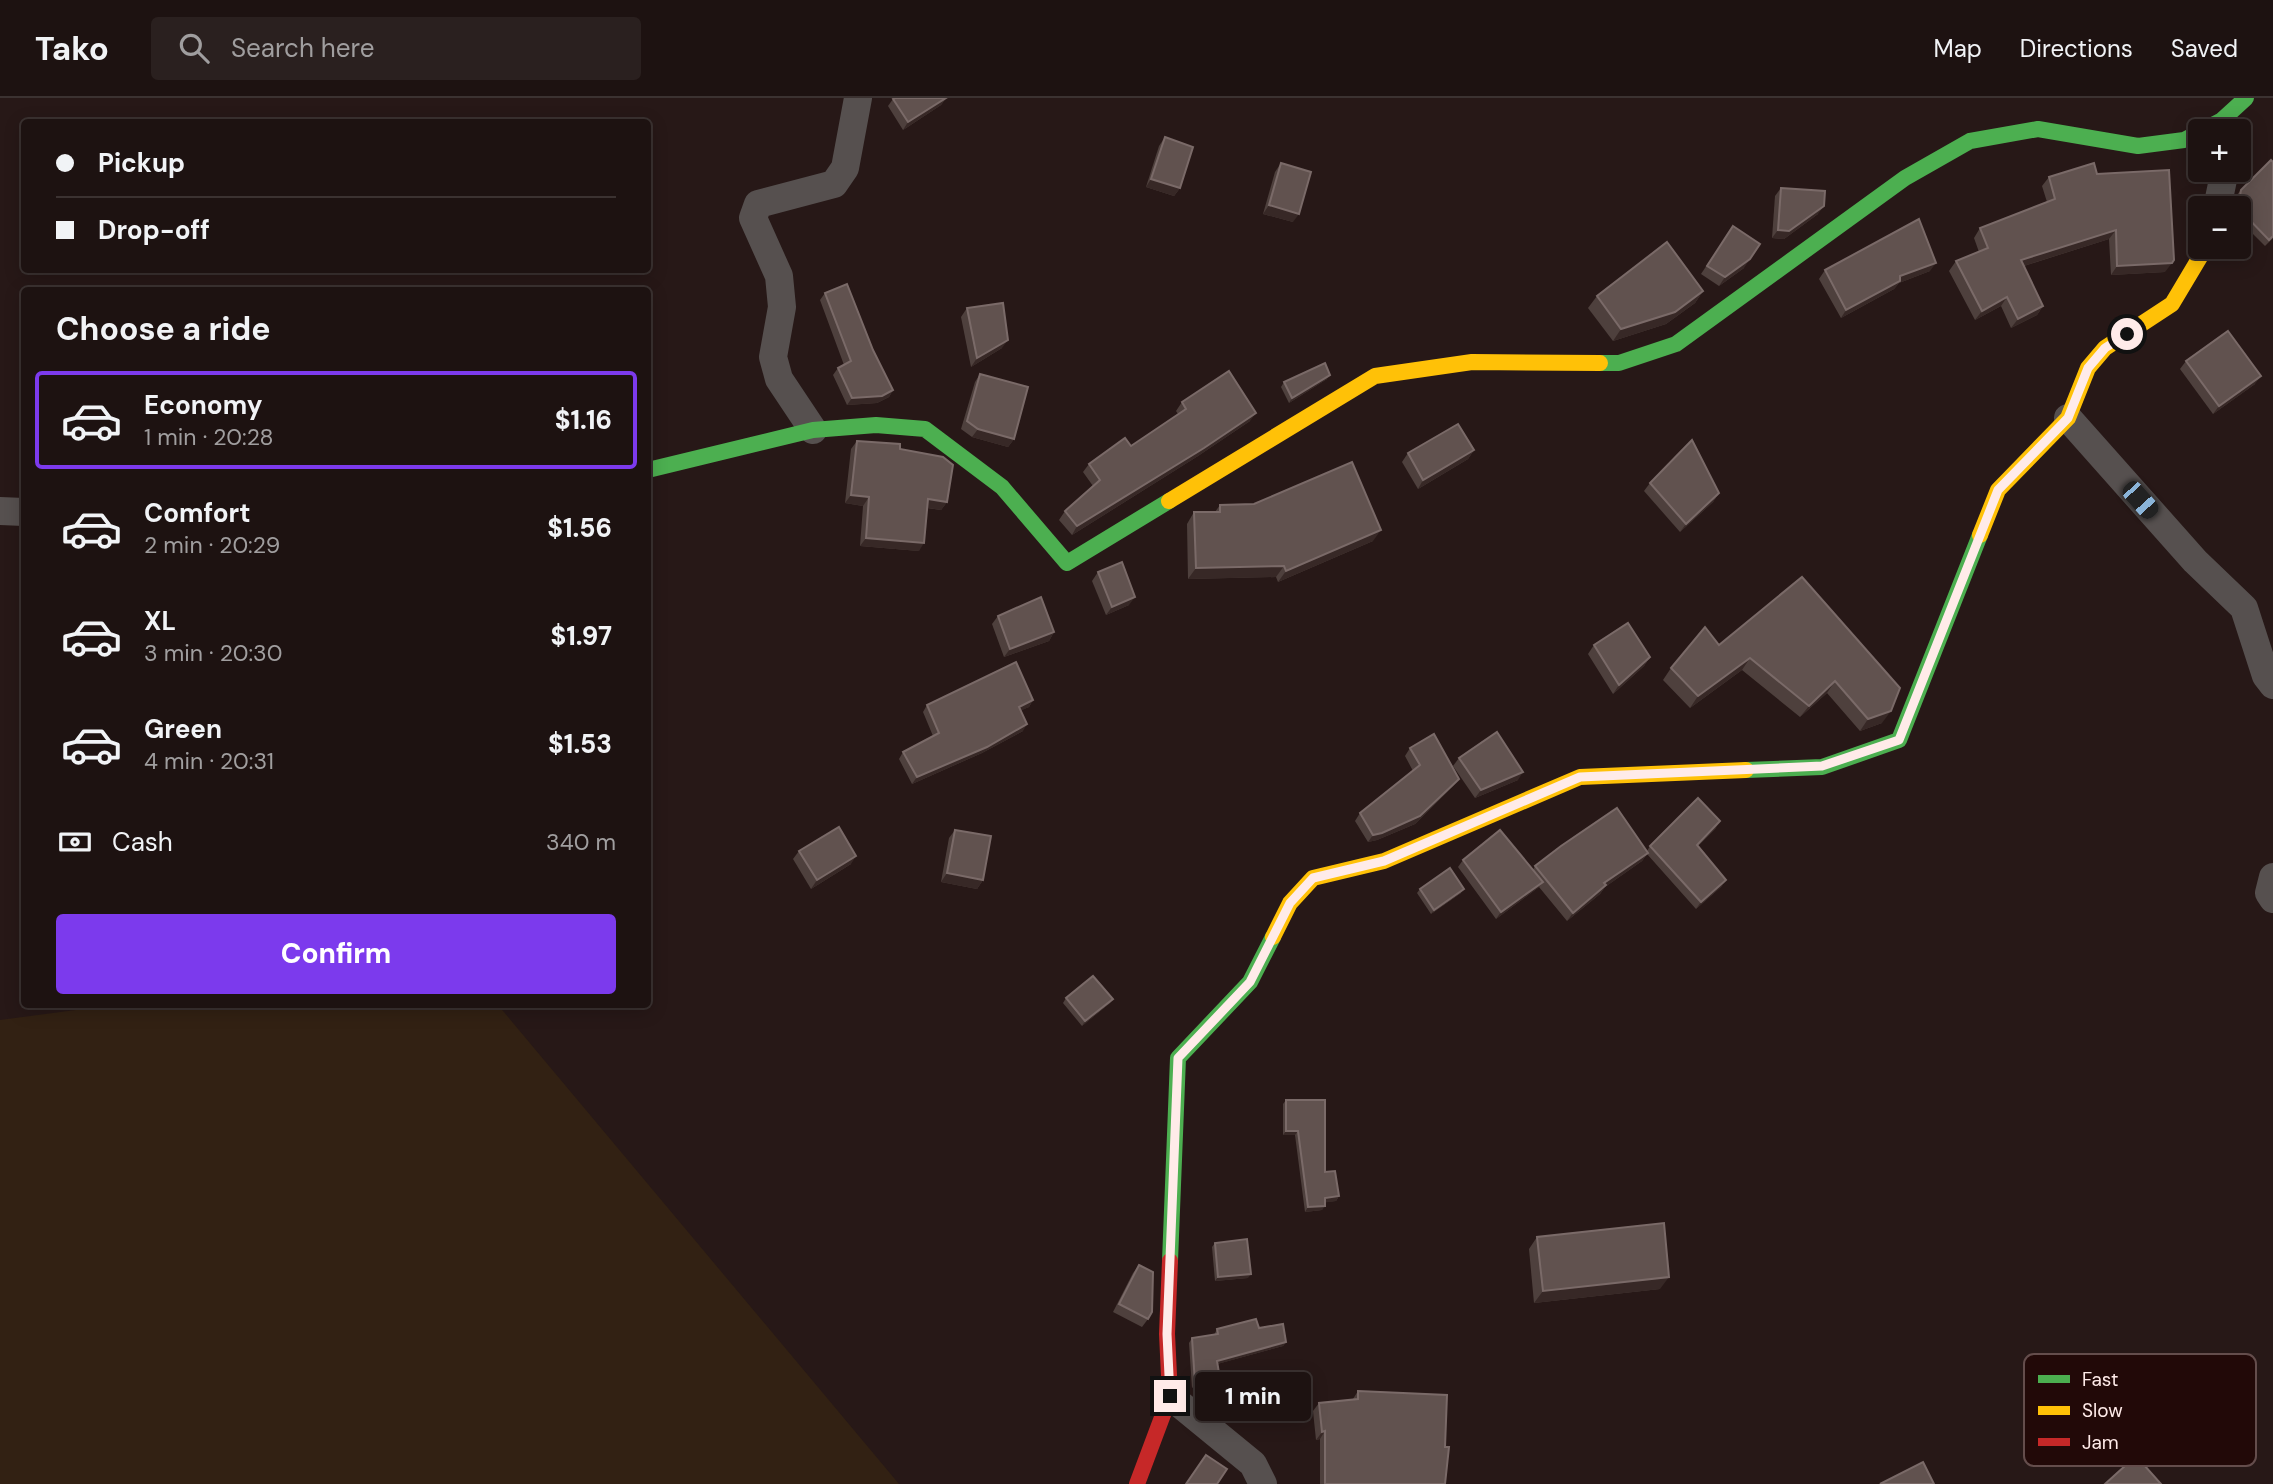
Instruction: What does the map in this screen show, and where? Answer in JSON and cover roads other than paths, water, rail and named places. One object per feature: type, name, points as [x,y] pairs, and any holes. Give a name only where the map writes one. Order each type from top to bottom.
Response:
[{"type":"street","points":[[813,430],[779,379],[773,357],[782,307],[779,276],[753,218],[758,204],[834,184],[845,168],[858,98]]},
{"type":"street","points":[[2228,119],[2246,98]]},
{"type":"street","points":[[651,469],[813,430],[876,425],[925,429],[1002,487],[1067,563],[1375,376],[1472,362],[1619,363],[1676,344],[1905,178],[1970,141],[2038,130],[2138,146],[2188,137]]},
{"type":"street","points":[[1137,1484],[1170,1396],[1167,1334],[1178,1058],[1250,982],[1290,903],[1313,878],[1384,861],[1580,777],[1822,766],[1899,740],[1998,490],[2068,418],[2088,368],[2105,348],[2172,304],[2199,259]]},
{"type":"street","points":[[2068,418],[2195,561],[2244,608],[2266,676],[2273,685]]},
{"type":"street","points":[[0,511],[21,512]]},
{"type":"street","points":[[2273,877],[2269,893],[2273,899]]},
{"type":"street","points":[[1170,1396],[1252,1464],[1263,1484]]}]
